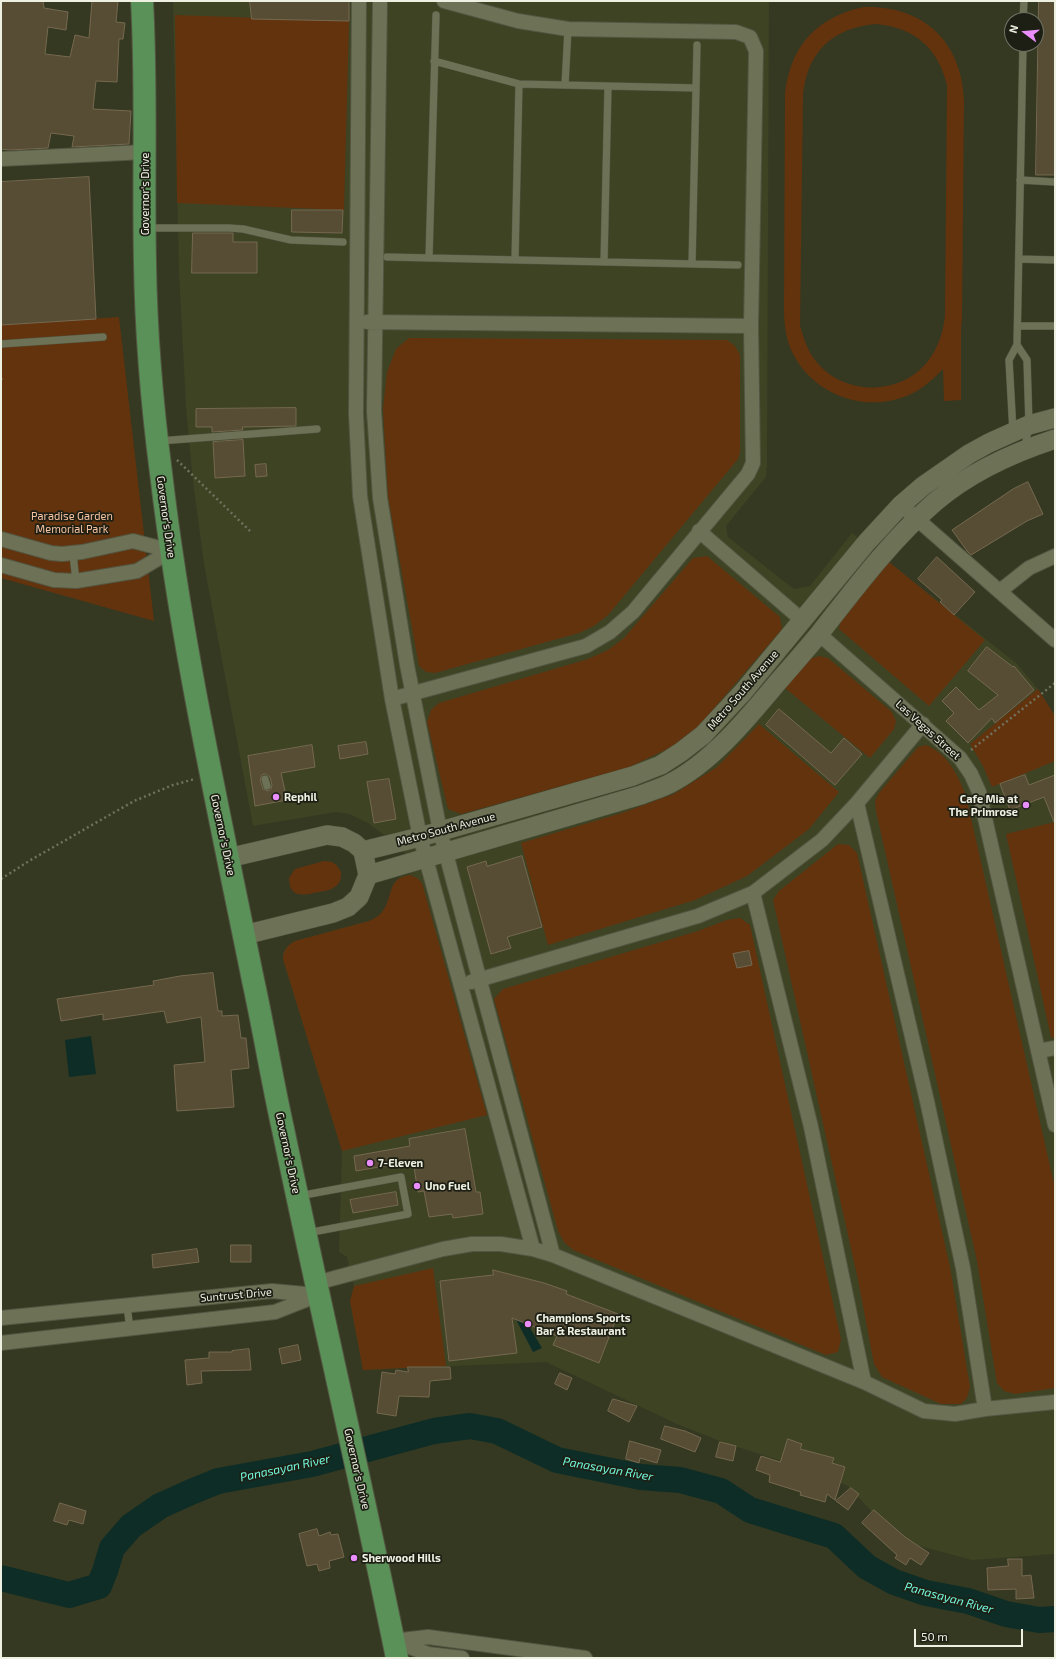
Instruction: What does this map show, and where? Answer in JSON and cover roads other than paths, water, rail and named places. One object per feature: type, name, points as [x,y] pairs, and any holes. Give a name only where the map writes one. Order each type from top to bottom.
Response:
[{"type":"main road","name":"Governor's Drive","points":[[142,1],[145,152],[144,228],[148,338],[157,441],[171,551],[194,689],[211,775],[297,1196],[334,1371],[365,1502],[395,1649]]},
{"type":"street","points":[[359,1],[356,414],[360,496],[392,699],[420,837],[533,1249]]},
{"type":"street","points":[[380,1],[374,411],[380,498],[413,694],[440,831],[553,1255]]},
{"type":"street","points":[[392,699],[586,646],[610,632],[633,612],[748,474],[754,463],[751,326],[756,51],[750,37],[736,32],[568,29],[518,21],[444,1]]},
{"type":"street","points":[[1,159],[145,152]]},
{"type":"street","points":[[356,322],[751,326]]},
{"type":"street","name":"Metro South Avenue","points":[[363,851],[420,837],[632,776],[661,765],[703,735],[743,692],[866,544],[901,505],[923,486],[970,454],[1020,437],[1055,418]]},
{"type":"street","name":"Metro South Avenue","points":[[1020,437],[1055,439]]},
{"type":"street","name":"Metro South Avenue","points":[[368,875],[641,795],[670,784],[717,749],[760,703],[819,634],[881,555],[917,519],[936,501],[999,460],[1020,437]]},
{"type":"street","points":[[901,505],[1055,640]]},
{"type":"street","name":"Las Vegas Street","points":[[699,531],[923,724],[960,758],[971,774],[979,792],[1055,1125]]},
{"type":"street","points":[[1,539],[51,553],[73,554],[133,541],[171,551]]},
{"type":"street","points":[[1,565],[54,580],[76,581],[136,571],[171,551]]},
{"type":"street","points":[[1000,591],[1029,568],[1055,556]]},
{"type":"street","points":[[460,984],[479,980],[698,916],[753,893],[822,840],[857,803],[923,724]]},
{"type":"street","points":[[857,803],[927,1101],[960,1253],[985,1409]]},
{"type":"street","points":[[228,858],[327,835],[342,837],[354,843],[363,851],[368,875],[359,897],[348,907],[334,913],[244,935]]},
{"type":"street","points":[[753,893],[811,1127],[864,1382]]},
{"type":"street","points":[[1038,1051],[1055,1048]]},
{"type":"street","points":[[317,1289],[443,1249],[472,1244],[501,1244],[533,1249],[553,1255],[864,1382],[924,1411],[954,1414],[985,1409],[1055,1402]]},
{"type":"street","name":"Suntrust Drive","points":[[1,1318],[272,1291],[317,1289]]},
{"type":"street","name":"Suntrust Drive","points":[[1,1343],[275,1312],[317,1289]]},
{"type":"street","points":[[395,1649],[428,1637],[585,1658]]},
{"type":"street","points":[[395,1649],[462,1658]]},
{"type":"lane","points":[[1023,12],[1024,1]]},
{"type":"lane","points":[[429,258],[436,14]]},
{"type":"lane","points":[[565,85],[568,29]]},
{"type":"lane","points":[[692,264],[697,45]]},
{"type":"lane","points":[[1020,437],[1009,360],[1017,344],[1018,326],[1023,52]]},
{"type":"lane","points":[[434,61],[519,84],[696,88]]},
{"type":"lane","points":[[515,260],[519,84]]},
{"type":"lane","points":[[604,262],[608,87]]},
{"type":"lane","points":[[1020,180],[1055,182]]},
{"type":"lane","points":[[144,228],[229,228],[249,230],[291,240],[343,242]]},
{"type":"lane","points":[[387,257],[738,265]]},
{"type":"lane","points":[[1019,260],[1055,260]]},
{"type":"lane","points":[[1018,326],[1055,326]]},
{"type":"lane","points":[[1,344],[103,336]]},
{"type":"lane","points":[[1017,344],[1027,360],[1020,437]]},
{"type":"lane","points":[[157,441],[317,428]]},
{"type":"lane","points":[[73,554],[76,581]]},
{"type":"lane","points":[[297,1196],[401,1176],[408,1214],[305,1233]]},
{"type":"lane","points":[[127,1306],[130,1329]]},
{"type":"water","points":[[91,1036],[96,1074],[69,1077],[65,1040]]},
{"type":"water","points":[[512,1312],[523,1316],[542,1348],[533,1352]]},
{"type":"waterway","name":"Panasayan River","points":[[1,1578],[69,1595],[99,1586],[112,1548],[131,1526],[160,1506],[191,1492],[218,1481],[312,1464],[434,1431],[470,1426],[497,1431],[557,1460],[641,1477],[680,1480],[721,1491],[750,1510],[834,1536],[867,1567],[894,1582],[926,1593],[968,1601],[1006,1614],[1039,1620],[1055,1619]]},
{"type":"place","name":"Rephil","points":[[276,797]]},
{"type":"place","name":"Cafe Mia at The Primrose","points":[[1026,805]]},
{"type":"place","name":"7-Eleven","points":[[370,1163]]},
{"type":"place","name":"Uno Fuel","points":[[417,1186]]},
{"type":"place","name":"Champions Sports Bar & Restaurant","points":[[528,1324]]},
{"type":"place","name":"Sherwood Hills","points":[[354,1558]]},
{"type":"park label","name":"Paradise Garden Memorial Park","points":[[72,522]]}]
